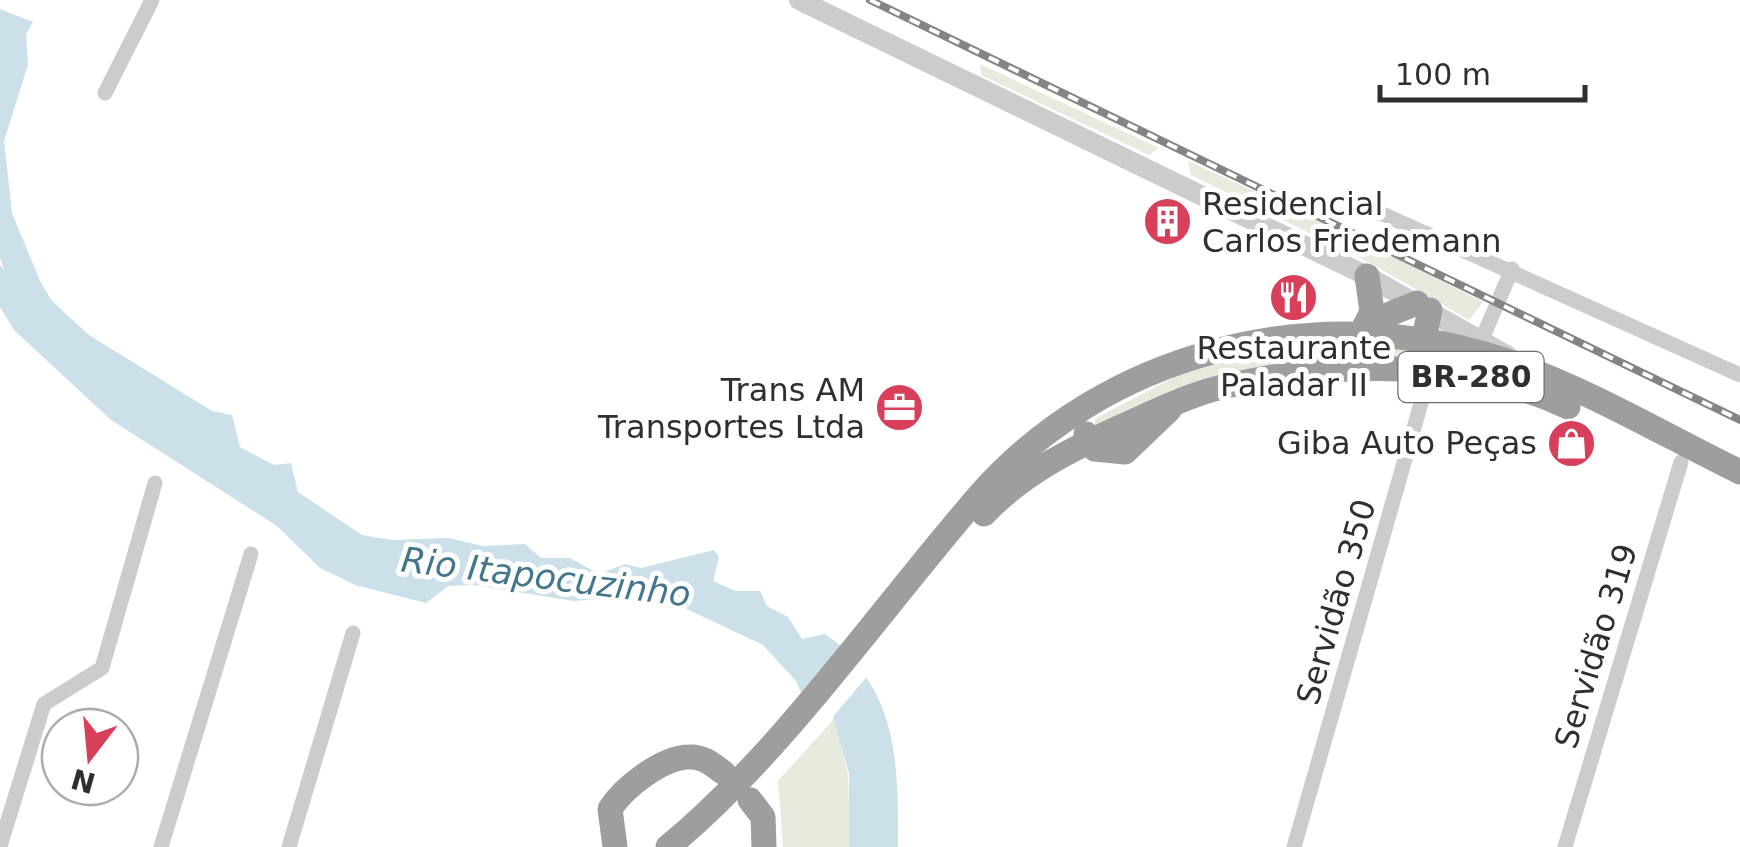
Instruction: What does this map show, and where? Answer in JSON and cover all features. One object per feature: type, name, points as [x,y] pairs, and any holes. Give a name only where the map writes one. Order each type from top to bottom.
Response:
[{"type":"highway","points":[[1365,329],[1373,300],[1367,276]]},
{"type":"highway","points":[[1365,329],[1424,307],[1424,340],[1418,360],[1400,370]]},
{"type":"highway","name":"BR-280","points":[[690,847],[862,645],[1007,466],[1066,419],[1106,394],[1218,348],[1365,329],[1470,350],[1531,371],[1740,472]]},
{"type":"highway","name":"BR-280","points":[[862,645],[990,508],[1044,464],[1088,442],[1107,453],[1125,452],[1180,400],[1280,376],[1400,370],[1512,384],[1740,491]]},
{"type":"highway","points":[[1088,442],[1089,416],[1106,394]]},
{"type":"highway","name":"BR-280","points":[[668,847],[777,747]]},
{"type":"highway","points":[[615,847],[610,808],[654,771],[671,760],[690,756],[704,759],[724,773]]},
{"type":"highway","points":[[750,800],[763,818],[764,847]]},
{"type":"street","points":[[105,93],[152,0]]},
{"type":"street","points":[[799,0],[1367,276],[1482,339],[1531,371]]},
{"type":"street","points":[[1356,202],[1740,375]]},
{"type":"street","points":[[1482,339],[1512,269]]},
{"type":"street","name":"Servidão 350","points":[[1294,847],[1430,372]]},
{"type":"street","points":[[1572,847],[1684,463]]},
{"type":"street","name":"Servidão 319","points":[[1565,847],[1684,463]]},
{"type":"street","points":[[0,846],[44,704],[102,668],[155,484]]},
{"type":"street","points":[[161,847],[251,554]]},
{"type":"street","points":[[288,847],[353,632]]},
{"type":"shaded area","points":[[980,64],[1159,148],[1149,155],[981,75]]},
{"type":"shaded area","points":[[1188,161],[1379,248],[1483,302],[1469,320],[1374,265],[1191,175]]},
{"type":"shaded area","points":[[1331,343],[1412,350],[1405,356],[1312,359],[1229,372],[1093,430],[1096,418],[1206,361]]},
{"type":"shaded area","points":[[835,718],[848,775],[850,847],[783,847],[778,781]]},
{"type":"water","name":"Rio Itapocuzinho","points":[[0,9],[33,22],[26,35],[28,65],[4,141],[12,213],[52,301],[89,335],[212,411],[232,415],[240,447],[274,465],[291,463],[298,492],[362,535],[392,540],[449,538],[483,546],[525,544],[541,558],[570,558],[599,574],[625,564],[641,568],[714,550],[719,557],[713,581],[736,591],[760,591],[767,606],[788,617],[802,639],[825,634],[844,648],[803,697],[796,681],[763,645],[657,595],[574,601],[473,585],[448,586],[426,603],[355,585],[320,568],[277,526],[111,420],[14,330],[0,307],[0,265],[4,270],[0,258]]},
{"type":"water","points":[[865,676],[891,736],[897,781],[898,847],[849,847],[849,773],[831,710]]},
{"type":"pier","points":[[860,658],[870,673],[831,719],[816,711]]},
{"type":"railway","points":[[870,0],[1740,420]]},
{"type":"place","name":"Residencial Carlos Friedemann","points":[[1167,222]]},
{"type":"place","name":"Restaurante Paladar II","points":[[1294,298]]},
{"type":"place","name":"Trans AM Transportes Ltda","points":[[900,408]]},
{"type":"place","name":"Giba Auto Peças","points":[[1572,443]]}]
